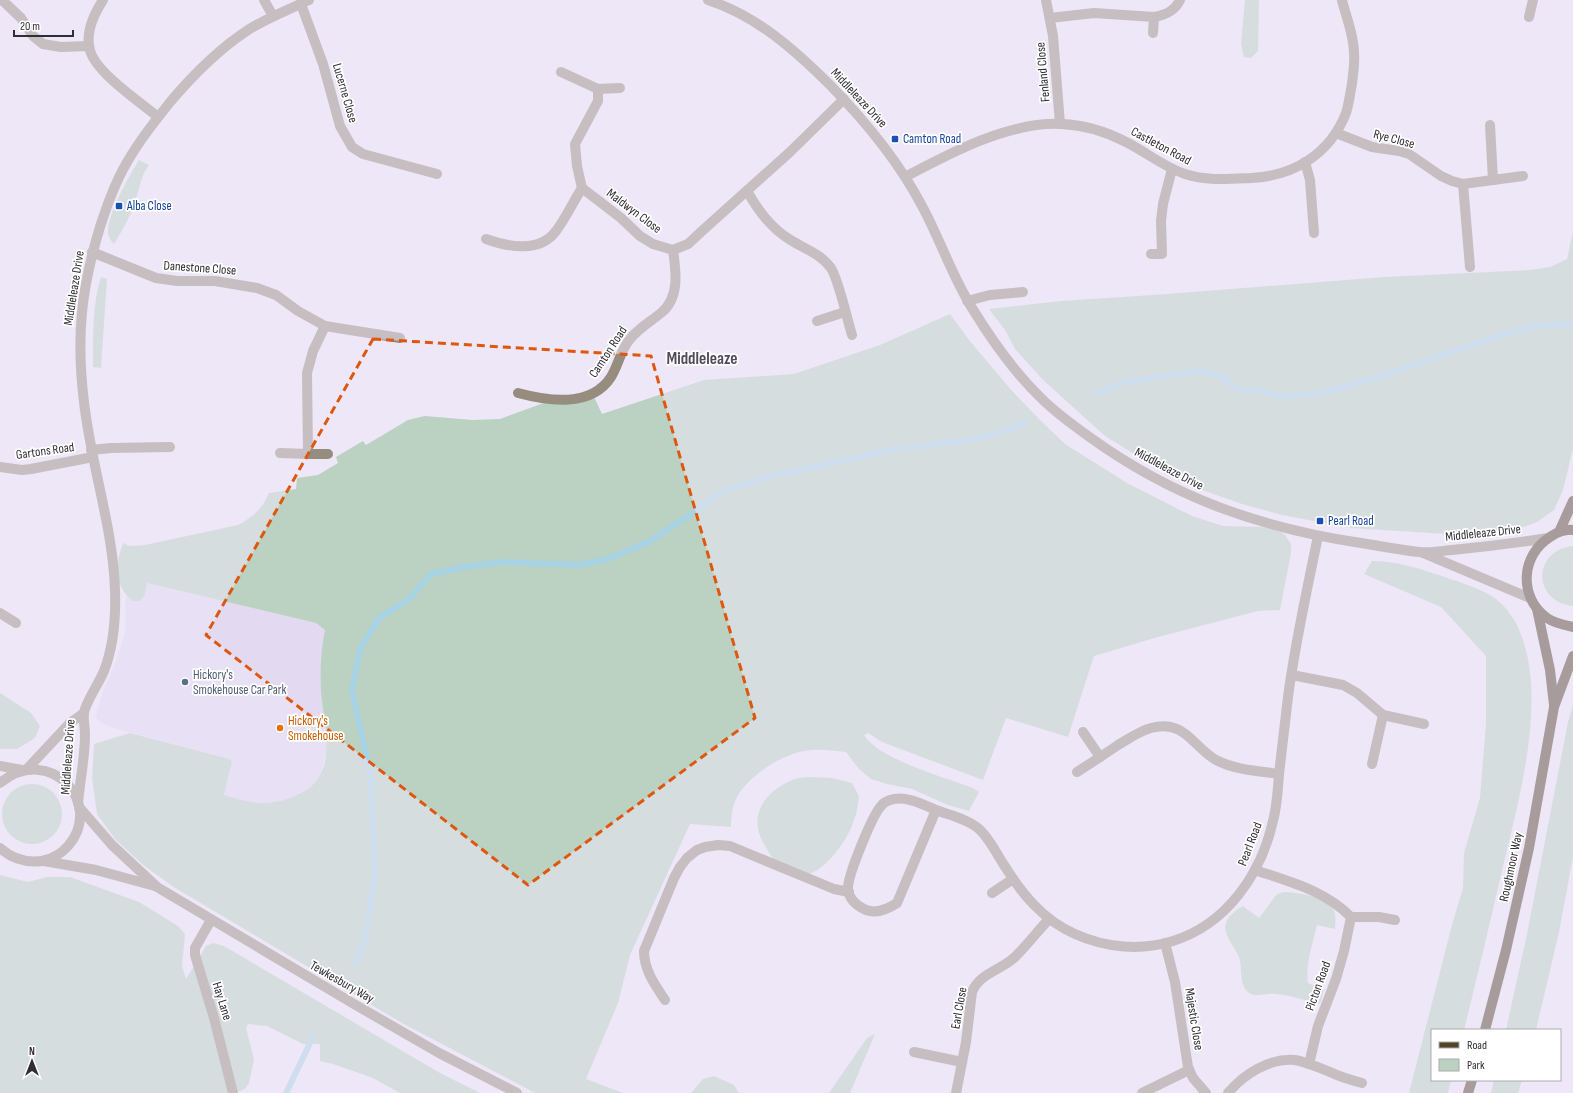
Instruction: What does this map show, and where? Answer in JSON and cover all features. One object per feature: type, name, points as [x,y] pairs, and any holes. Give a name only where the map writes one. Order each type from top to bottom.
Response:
[{"type":"main road","points":[[1559,532],[1573,501]]},
{"type":"main road","name":"Roughmoor Way","points":[[1573,530],[1559,532],[1542,542],[1532,555],[1527,569],[1526,584],[1530,598],[1537,609],[1547,618],[1560,624],[1573,627]]},
{"type":"main road","name":"Roughmoor Way","points":[[1537,609],[1550,670],[1554,707]]},
{"type":"main road","name":"Roughmoor Way","points":[[1485,1029],[1506,950],[1529,848],[1554,707],[1573,656]]},
{"type":"main road","points":[[1468,1093],[1472,1081]]},
{"type":"street","points":[[2,0],[21,18],[33,36],[43,44],[61,47],[89,46]]},
{"type":"street","points":[[103,0],[95,14],[90,30],[89,46],[91,55],[105,73],[158,117]]},
{"type":"street","points":[[264,0],[273,16]]},
{"type":"street","name":"Middleleaze Drive","points":[[708,0],[723,3],[776,36],[817,72],[844,99],[877,137],[905,177],[936,233],[967,300],[997,345],[1038,394],[1069,422],[1104,447],[1157,479],[1203,501],[1269,525],[1318,536],[1421,552],[1470,548],[1548,538]]},
{"type":"street","name":"Fenland Close","points":[[1046,0],[1056,60],[1060,124]]},
{"type":"street","points":[[1050,18],[1094,13],[1154,17],[1170,13],[1180,0]]},
{"type":"street","name":"Castleton Road","points":[[905,177],[987,138],[1012,130],[1060,124],[1076,125],[1109,134],[1126,141],[1172,169],[1199,178],[1249,178],[1286,173],[1305,162],[1327,146],[1336,133],[1346,112],[1353,77],[1354,53],[1342,0]]},
{"type":"street","points":[[1529,17],[1533,0]]},
{"type":"street","name":"Middleleaze Drive","points":[[78,805],[85,735],[84,713],[103,672],[109,654],[113,637],[115,608],[112,555],[92,454],[82,382],[80,335],[83,300],[92,252],[108,204],[122,172],[135,149],[158,117],[180,91],[215,55],[248,30],[273,16],[305,2]]},
{"type":"street","name":"Lucerne Close","points":[[305,2],[340,126],[352,147],[363,154],[438,174]]},
{"type":"street","points":[[1153,33],[1154,17]]},
{"type":"street","points":[[561,72],[598,89],[620,88]]},
{"type":"street","points":[[486,239],[500,244],[524,246],[538,244],[556,232],[582,188],[577,166],[575,144],[598,101],[598,89]]},
{"type":"street","points":[[673,250],[688,244],[790,152],[844,99]]},
{"type":"street","points":[[1490,125],[1493,180]]},
{"type":"street","name":"Rye Close","points":[[1336,133],[1372,147],[1409,154],[1441,176],[1463,184],[1523,176]]},
{"type":"street","points":[[1305,162],[1310,180],[1314,233]]},
{"type":"street","points":[[1151,254],[1162,254],[1161,221],[1163,204],[1172,169]]},
{"type":"street","points":[[1463,184],[1470,267]]},
{"type":"street","name":"Maldwyn Close","points":[[582,188],[621,218],[640,236],[653,244],[673,250]]},
{"type":"street","points":[[747,191],[759,212],[777,230],[789,239],[820,256],[832,269],[852,335]]},
{"type":"street","name":"Camton Road","points":[[518,393],[547,400],[564,401],[578,398],[601,388],[611,376],[619,355],[628,341],[641,326],[662,312],[669,302],[674,292],[676,282],[673,250]]},
{"type":"street","name":"Danestone Close","points":[[92,252],[156,278],[177,281],[215,280],[258,288],[276,295],[298,311],[325,326],[400,338]]},
{"type":"street","points":[[967,300],[990,295],[1023,292]]},
{"type":"street","points":[[817,322],[845,312]]},
{"type":"street","points":[[308,454],[308,373],[313,351],[325,326]]},
{"type":"street","name":"Gartons Road","points":[[0,467],[22,470],[31,469],[111,448],[170,447]]},
{"type":"street","points":[[280,454],[328,454]]},
{"type":"street","name":"Pearl Road","points":[[936,810],[974,825],[986,837],[1027,898],[1049,919],[1062,928],[1097,943],[1120,947],[1165,943],[1183,938],[1204,927],[1221,914],[1248,884],[1265,848],[1274,820],[1292,675],[1318,536]]},
{"type":"street","name":"Middleleaze Drive","points":[[1421,552],[1530,598]]},
{"type":"street","points":[[0,613],[16,624]]},
{"type":"street","points":[[1292,675],[1343,685],[1357,693],[1383,715],[1424,724]]},
{"type":"street","name":"Middleleaze Drive","points":[[25,770],[70,723],[84,713]]},
{"type":"street","points":[[1372,764],[1383,715]]},
{"type":"street","points":[[1077,772],[1144,731],[1156,727],[1167,727],[1181,731],[1217,760],[1236,767],[1279,774]]},
{"type":"street","points":[[1082,732],[1100,757]]},
{"type":"street","name":"Tewkesbury Way","points":[[0,766],[25,770],[46,770],[56,775],[68,785],[75,795],[78,805],[79,824],[72,840],[61,852],[44,861]]},
{"type":"street","name":"Tewkesbury Way","points":[[0,782],[12,774],[25,770]]},
{"type":"street","points":[[896,798],[904,799],[936,810],[897,902],[882,910],[872,912],[855,903],[850,896],[849,880],[876,813],[881,805],[887,800],[896,798]]},
{"type":"street","name":"Tewkesbury Way","points":[[78,805],[112,845],[157,887],[439,1053],[517,1093]]},
{"type":"street","points":[[665,1000],[646,969],[644,951],[677,872],[687,858],[697,850],[705,846],[718,845],[734,847],[834,889],[849,892]]},
{"type":"street","name":"Tewkesbury Way","points":[[0,848],[8,855],[20,860],[33,862],[44,861],[96,870],[157,887]]},
{"type":"street","points":[[1255,870],[1293,883],[1329,898],[1339,905],[1351,917],[1379,917],[1395,920]]},
{"type":"street","points":[[992,893],[1013,879]]},
{"type":"street","name":"Picton Road","points":[[1309,1064],[1318,1026],[1336,978],[1344,951],[1351,917]]},
{"type":"street","name":"Earl Close","points":[[956,1093],[972,992],[975,984],[979,980],[1003,967],[1014,958],[1049,919]]},
{"type":"street","name":"Hay Lane","points":[[211,920],[195,948],[195,955],[214,1018],[233,1093]]},
{"type":"street","name":"Majestic Close","points":[[1165,943],[1175,982],[1185,1052],[1193,1078],[1206,1093]]},
{"type":"street","points":[[914,1052],[962,1062]]},
{"type":"street","points":[[1228,1093],[1240,1080],[1254,1070],[1273,1062],[1296,1060],[1362,1083]]},
{"type":"street","points":[[1142,1093],[1190,1070]]},
{"type":"highlighted area","points":[[373,339],[651,356],[755,718],[528,885],[206,635]]},
{"type":"shaded area","name":"Hickory's Smokehouse Car Park","points":[[147,583],[316,623],[325,630],[322,647],[321,689],[327,736],[327,750],[320,778],[312,787],[302,794],[273,803],[248,802],[224,795],[230,772],[230,759],[110,727],[99,721],[96,717],[103,691],[115,664],[125,632],[126,596],[132,601],[145,595]]},
{"type":"green space","points":[[1245,0],[1259,0],[1258,51],[1251,58],[1244,57],[1241,44]]},
{"type":"green space","points":[[139,160],[149,165],[142,178],[131,213],[114,244],[108,233],[111,216],[119,196]]},
{"type":"green space","points":[[1573,232],[1573,449],[1563,490],[1554,510],[1537,522],[1518,529],[1447,534],[1351,528],[1282,515],[1242,504],[1188,485],[1155,467],[1105,436],[1043,380],[1015,349],[1005,330],[989,309],[1061,301],[1384,277],[1530,270],[1550,267],[1567,259]]},
{"type":"green space","points":[[101,277],[107,279],[101,368],[93,367],[93,333],[96,299]]},
{"type":"green space","points":[[950,314],[969,340],[1013,392],[1065,444],[1127,483],[1192,516],[1223,526],[1262,527],[1278,530],[1285,535],[1291,544],[1291,553],[1280,610],[1258,611],[1158,637],[1094,656],[1068,737],[1006,718],[983,780],[882,742],[868,733],[864,735],[872,744],[898,760],[973,788],[979,792],[969,811],[948,805],[912,789],[871,779],[859,769],[846,752],[820,750],[802,751],[780,759],[760,772],[743,788],[737,797],[732,812],[731,827],[690,824],[630,955],[618,1003],[586,1079],[623,1093],[535,1093],[402,1023],[172,886],[142,864],[115,839],[97,814],[92,778],[94,744],[130,733],[230,759],[232,762],[224,795],[260,803],[277,802],[295,796],[309,788],[319,777],[324,765],[326,751],[326,736],[321,691],[322,652],[325,630],[316,623],[147,583],[145,595],[140,601],[132,601],[121,588],[117,574],[118,559],[123,543],[129,546],[145,545],[238,525],[257,512],[269,493],[296,489],[297,478],[318,475],[338,463],[336,457],[363,441],[366,445],[408,420],[425,416],[472,420],[500,419],[552,400],[594,397],[602,414],[704,380],[794,374],[880,345]]},
{"type":"green space","points":[[1573,546],[1573,606],[1560,602],[1550,596],[1544,586],[1542,576],[1544,566],[1550,556],[1560,550]]},
{"type":"green space","points":[[1372,561],[1406,565],[1471,586],[1493,597],[1500,602],[1516,623],[1523,640],[1529,667],[1532,696],[1527,758],[1464,1029],[1431,1029],[1431,1081],[1451,1081],[1448,1093],[1409,1093],[1452,925],[1463,888],[1464,853],[1480,798],[1486,724],[1486,656],[1441,607],[1364,574]]},
{"type":"green space","points":[[0,693],[31,713],[40,726],[35,738],[17,749],[0,749]]},
{"type":"green space","points":[[1573,705],[1573,857],[1559,932],[1536,1029],[1506,1029],[1527,934],[1568,722]]},
{"type":"green space","points":[[798,778],[832,778],[852,783],[859,796],[852,827],[836,853],[818,870],[800,876],[780,864],[770,855],[759,835],[757,824],[758,813],[762,804],[777,788]]},
{"type":"green space","points":[[26,784],[38,784],[54,792],[60,802],[62,814],[60,826],[54,836],[38,844],[26,844],[10,836],[2,820],[2,808],[10,792]]},
{"type":"green space","points":[[0,875],[28,882],[47,877],[70,877],[139,902],[178,926],[185,934],[182,966],[186,979],[206,946],[213,943],[224,946],[440,1073],[480,1093],[400,1093],[373,1078],[320,1061],[320,1044],[303,1044],[267,1026],[248,1024],[246,1028],[254,1059],[249,1083],[245,1089],[235,1093],[0,1093]]},
{"type":"green space","points":[[1284,892],[1302,894],[1324,900],[1329,903],[1335,912],[1335,929],[1317,925],[1308,961],[1308,983],[1324,989],[1320,1004],[1272,994],[1253,995],[1247,991],[1243,984],[1240,960],[1226,932],[1225,928],[1227,920],[1238,909],[1243,906],[1259,918],[1277,894]]},
{"type":"green space","points":[[875,1034],[850,1093],[829,1093],[867,1038]]},
{"type":"green space","points":[[714,1076],[734,1085],[739,1093],[691,1093],[703,1079]]},
{"type":"green space","points":[[1494,1081],[1522,1081],[1518,1093],[1491,1093]]},
{"type":"waterway","points":[[1097,393],[1125,382],[1201,371],[1218,375],[1237,388],[1249,391],[1261,390],[1274,395],[1288,396],[1321,393],[1382,376],[1495,337],[1535,326],[1569,324]]},
{"type":"waterway","points":[[356,963],[365,941],[375,875],[371,776],[352,691],[360,649],[379,618],[409,599],[431,574],[464,567],[504,562],[580,565],[608,559],[648,542],[690,515],[721,492],[771,476],[896,449],[972,440],[1012,429],[1025,422]]},
{"type":"waterway","points":[[286,1093],[313,1037]]},
{"type":"place","name":"Camton Road","points":[[895,139]]},
{"type":"place","name":"Alba Close","points":[[119,206]]},
{"type":"place","name":"Pearl Road","points":[[1320,521]]},
{"type":"place","name":"Hickory's Smokehouse Car Park","points":[[185,682]]},
{"type":"place","name":"Hickory's Smokehouse","points":[[280,728]]},
{"type":"district","name":"Middleleaze","points":[[702,359]]}]
